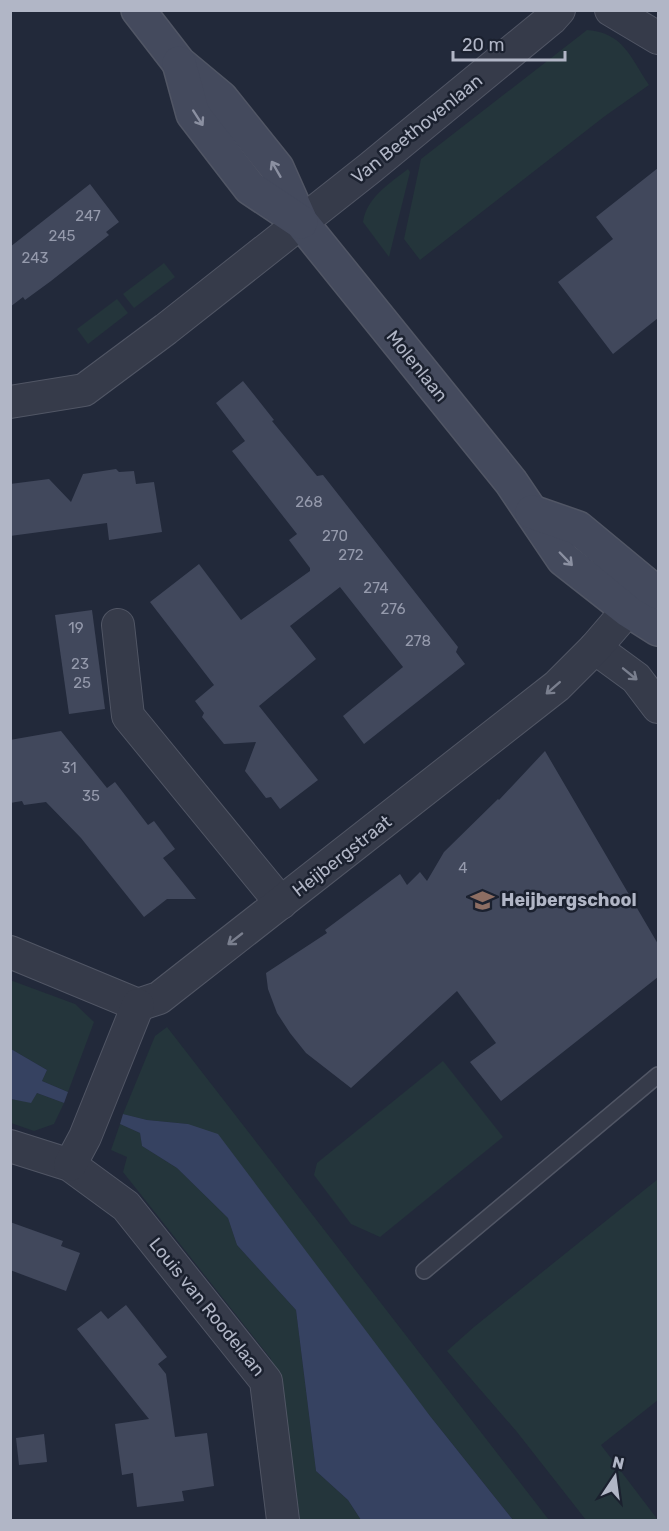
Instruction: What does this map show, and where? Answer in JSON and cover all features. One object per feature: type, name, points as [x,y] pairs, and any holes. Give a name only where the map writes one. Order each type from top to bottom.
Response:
[{"type":"main road","name":"Molenlaan","points":[[138,10],[179,63],[221,98],[277,168],[301,222],[532,512],[578,528],[645,596],[658,629]]},
{"type":"street","name":"Van Beethovenlaan","points":[[10,402],[84,390],[166,329],[426,123],[559,10]]},
{"type":"street","points":[[611,10],[658,38]]},
{"type":"street","name":"Heijbergstraat","points":[[118,625],[128,716],[281,903],[557,686],[645,596]]},
{"type":"street","points":[[595,648],[636,678],[658,707]]},
{"type":"street","points":[[10,952],[138,1005],[159,998],[281,903]]},
{"type":"street","points":[[70,1165],[85,1137],[138,1005]]},
{"type":"street","name":"Louis van Roodelaan","points":[[10,1146],[70,1165],[126,1206],[266,1381],[283,1521]]},
{"type":"lane","points":[[424,1271],[658,1075]]},
{"type":"shaded area","points":[[587,30],[600,32],[618,41],[631,56],[649,85],[605,116],[420,260],[404,239],[421,159]]},
{"type":"shaded area","points":[[408,169],[410,172],[389,257],[363,222],[365,213],[374,198]]},
{"type":"shaded area","points":[[164,263],[175,277],[134,308],[123,294]]},
{"type":"shaded area","points":[[117,299],[128,313],[88,344],[77,329]]},
{"type":"shaded area","points":[[10,980],[75,1004],[94,1022],[68,1092],[42,1081],[47,1070],[11,1049]]},
{"type":"shaded area","points":[[167,1027],[549,1520],[513,1520],[430,1416],[188,1124],[147,1120],[123,1114],[155,1036]]},
{"type":"shaded area","points":[[443,1061],[503,1137],[380,1237],[351,1224],[314,1175],[317,1163]]},
{"type":"shaded area","points":[[37,1093],[64,1103],[54,1124],[34,1131],[11,1123],[10,1099],[31,1102]]},
{"type":"shaded area","points":[[120,1124],[140,1133],[142,1146],[177,1168],[228,1218],[237,1245],[296,1310],[316,1471],[348,1500],[361,1520],[300,1520],[285,1406],[271,1359],[123,1172],[127,1157],[111,1150]]},
{"type":"shaded area","points":[[658,1179],[658,1400],[601,1445],[658,1520],[586,1520],[517,1432],[447,1351]]},
{"type":"water","points":[[11,1049],[47,1070],[42,1081],[68,1092],[64,1103],[37,1093],[31,1103],[11,1099]]},
{"type":"water","points":[[123,1114],[147,1120],[188,1124],[218,1134],[430,1416],[513,1520],[361,1520],[348,1500],[316,1471],[296,1310],[237,1245],[228,1218],[177,1168],[142,1146],[140,1133],[120,1124]]},
{"type":"building","points":[[658,168],[658,318],[613,354],[558,282],[613,239],[596,217]]},
{"type":"building","points":[[90,184],[119,222],[106,232],[109,235],[51,281],[25,300],[23,297],[10,307],[10,247]]},
{"type":"building","points":[[243,381],[317,476],[323,475],[458,647],[456,652],[465,664],[364,744],[343,716],[403,667],[340,587],[290,626],[316,659],[259,706],[318,780],[280,809],[271,797],[266,798],[245,771],[256,742],[224,744],[202,717],[204,713],[195,701],[214,685],[150,602],[199,564],[241,620],[310,571],[289,540],[297,534],[232,451],[245,441],[216,403]]},
{"type":"building","points":[[116,469],[119,472],[134,471],[136,484],[154,482],[162,532],[109,540],[107,523],[10,536],[10,484],[49,479],[71,502],[83,474]]},
{"type":"building","points":[[92,610],[105,709],[69,714],[55,615]]},
{"type":"building","points":[[61,731],[107,788],[115,782],[148,825],[154,821],[175,849],[163,858],[196,899],[167,899],[144,917],[81,838],[46,802],[24,805],[22,801],[10,803],[10,740]]},
{"type":"building","points":[[545,751],[658,944],[658,977],[501,1101],[470,1062],[496,1043],[457,991],[351,1088],[306,1053],[290,1033],[277,1013],[268,989],[266,973],[327,933],[325,930],[400,874],[407,885],[420,872],[427,881],[444,852],[499,800]]},
{"type":"building","points":[[10,1222],[63,1241],[61,1246],[80,1253],[66,1291],[10,1270]]},
{"type":"building","points":[[126,1305],[167,1357],[158,1364],[166,1374],[175,1437],[207,1433],[214,1486],[182,1491],[184,1501],[137,1507],[133,1473],[122,1475],[115,1424],[149,1419],[77,1329],[101,1311],[108,1319]]},
{"type":"building","points":[[44,1434],[47,1462],[19,1465],[16,1438]]},
{"type":"place","name":"Heijbergschool","points":[[483,900]]}]
